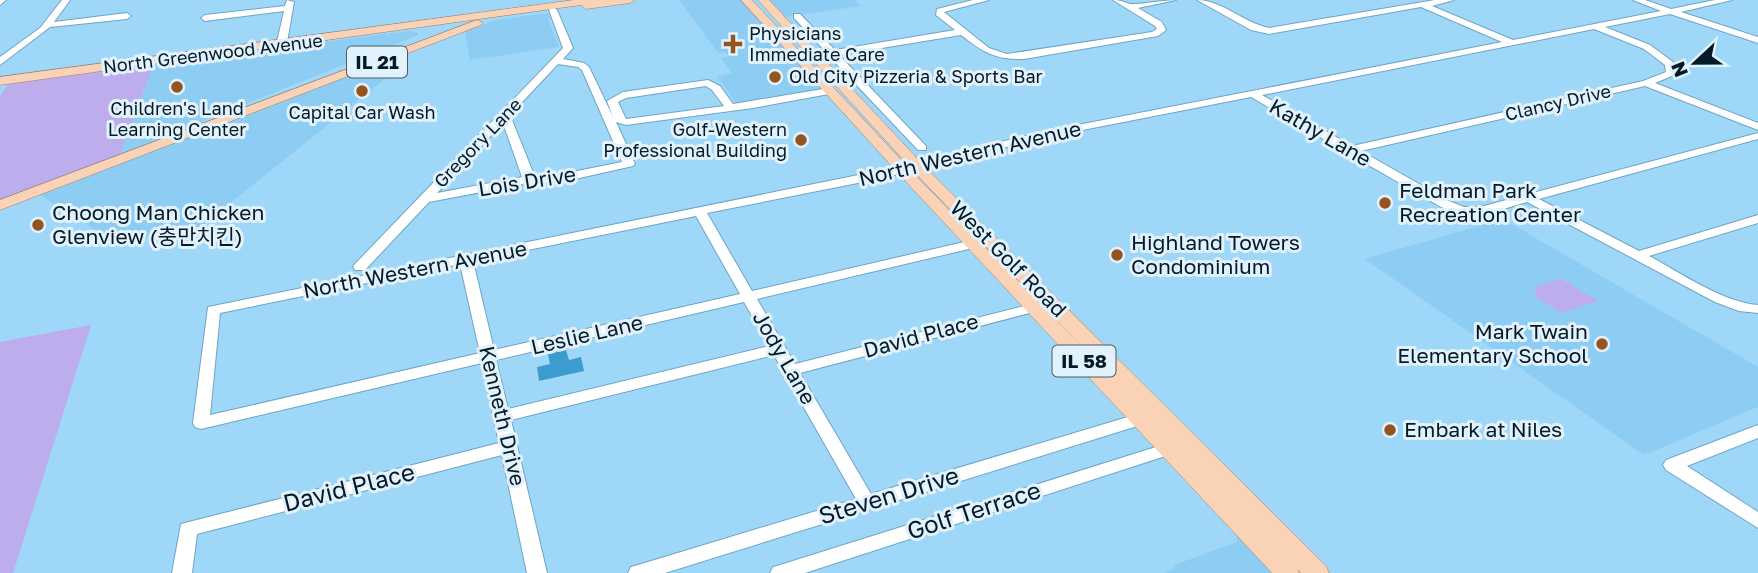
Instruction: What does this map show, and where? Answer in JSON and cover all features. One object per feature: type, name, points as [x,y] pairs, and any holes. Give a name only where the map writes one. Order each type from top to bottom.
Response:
[{"type":"main road","name":"IL 21","points":[[267,101],[284,98],[480,18],[516,0]]},
{"type":"main road","name":"North Greenwood Avenue","points":[[93,69],[597,0]]},
{"type":"main road","name":"North Greenwood Avenue","points":[[504,12],[630,0]]},
{"type":"main road","name":"West Golf Road","points":[[746,0],[829,91],[908,167],[1179,446],[1317,573]]},
{"type":"main road","name":"West Golf Road","points":[[762,0],[815,56],[973,244],[1042,305],[1140,419],[1179,446],[1287,573]]},
{"type":"main road","name":"IL 21","points":[[480,18],[533,1]]},
{"type":"main road","points":[[533,1],[536,6],[550,8]]},
{"type":"main road","name":"North Greenwood Avenue","points":[[93,69],[408,30],[480,18]]},
{"type":"main road","name":"IL 21","points":[[267,101],[274,94],[456,23]]},
{"type":"main road","points":[[408,30],[422,31],[425,35]]},
{"type":"main road","points":[[0,81],[93,69]]},
{"type":"main road","points":[[0,205],[267,101]]},
{"type":"street","points":[[0,62],[47,25],[66,0]]},
{"type":"street","points":[[985,0],[947,6],[939,11],[962,33],[992,53],[1016,57],[1155,34],[1163,30],[1159,24],[1117,0]]},
{"type":"street","points":[[1130,7],[1172,0]]},
{"type":"street","points":[[1201,0],[1264,31],[1450,0]]},
{"type":"street","points":[[1412,0],[1513,43]]},
{"type":"street","points":[[1637,0],[1758,40]]},
{"type":"street","name":"North Western Avenue","points":[[201,423],[212,310],[700,212],[1047,134],[1728,0]]},
{"type":"street","points":[[205,18],[289,4],[282,42]]},
{"type":"street","name":"Gregory Lane","points":[[360,267],[569,47],[550,8]]},
{"type":"street","points":[[47,25],[127,16]]},
{"type":"street","points":[[797,16],[922,148]]},
{"type":"street","name":"Clancy Drive","points":[[1351,150],[1646,83],[1671,73],[1672,69],[1666,58],[1647,47],[1595,26]]},
{"type":"street","points":[[799,59],[962,33]]},
{"type":"street","name":"Lois Drive","points":[[425,199],[530,179],[557,179],[629,164],[586,69],[581,65],[555,61]]},
{"type":"street","points":[[729,106],[716,88],[708,83],[623,95],[612,101],[620,121],[626,122],[829,91]]},
{"type":"street","points":[[1646,83],[1758,127]]},
{"type":"street","name":"Kathy Lane","points":[[1253,94],[1445,204],[1462,211],[1480,211],[1528,198]]},
{"type":"street","points":[[505,115],[530,179]]},
{"type":"street","points":[[1528,198],[1758,135]]},
{"type":"street","points":[[1528,198],[1734,306],[1758,309]]},
{"type":"street","name":"Jody Lane","points":[[700,212],[867,503]]},
{"type":"street","points":[[1637,256],[1758,219]]},
{"type":"street","name":"Leslie Lane","points":[[201,423],[973,244]]},
{"type":"street","name":"Kenneth Drive","points":[[466,259],[537,573]]},
{"type":"street","name":"David Place","points":[[791,370],[1042,305]]},
{"type":"street","points":[[502,416],[779,349]]},
{"type":"street","name":"Steven Drive","points":[[638,573],[1140,419]]},
{"type":"street","points":[[1758,431],[1672,466],[1758,521]]},
{"type":"street","name":"Golf Terrace","points":[[780,573],[1179,446]]},
{"type":"street","name":"David Place","points":[[182,573],[188,529],[509,447]]},
{"type":"shaded area","points":[[679,0],[740,0],[827,95],[741,110],[717,76],[732,73],[721,58],[729,56],[725,52],[718,53]]},
{"type":"shaded area","points":[[769,0],[855,0],[861,6],[785,17]]},
{"type":"shaded area","points":[[548,13],[559,47],[470,60],[465,31],[496,20]]},
{"type":"shaded area","points":[[417,32],[418,35],[120,154],[154,64]]},
{"type":"shaded area","points":[[401,56],[406,58],[405,63],[184,240],[102,234],[40,195]]},
{"type":"shaded area","points":[[154,64],[120,154],[0,200],[0,96],[9,82]]},
{"type":"shaded area","name":"Mark Twain Elementary School","points":[[1503,219],[1758,367],[1758,407],[1644,455],[1365,259]]},
{"type":"shaded area","points":[[1559,279],[1598,301],[1562,313],[1537,298],[1534,287]]},
{"type":"shaded area","points":[[91,325],[13,573],[0,573],[0,342]]},
{"type":"shaded area","points":[[566,350],[569,360],[581,357],[584,371],[539,381],[537,367],[550,364],[548,354]]},
{"type":"shaded area","points":[[1238,532],[1277,573],[1164,573],[1177,564],[1237,542]]},
{"type":"place","name":"Physicians Immediate Care","points":[[733,44]]},
{"type":"place","name":"Old City Pizzeria & Sports Bar","points":[[775,77]]},
{"type":"place","name":"Children's Land Learning Center","points":[[177,87]]},
{"type":"place","name":"Capital Car Wash","points":[[362,91]]},
{"type":"place","name":"Golf-Western Professional Building","points":[[801,140]]},
{"type":"place","name":"Feldman Park Recreation Center","points":[[1385,203]]},
{"type":"place","name":"Choong Man Chicken Glenview (충만치킨)","points":[[38,225]]},
{"type":"place","name":"Highland Towers Condominium","points":[[1117,255]]},
{"type":"place","name":"Mark Twain Elementary School","points":[[1602,344]]},
{"type":"place","name":"Embark at Niles","points":[[1390,430]]}]
